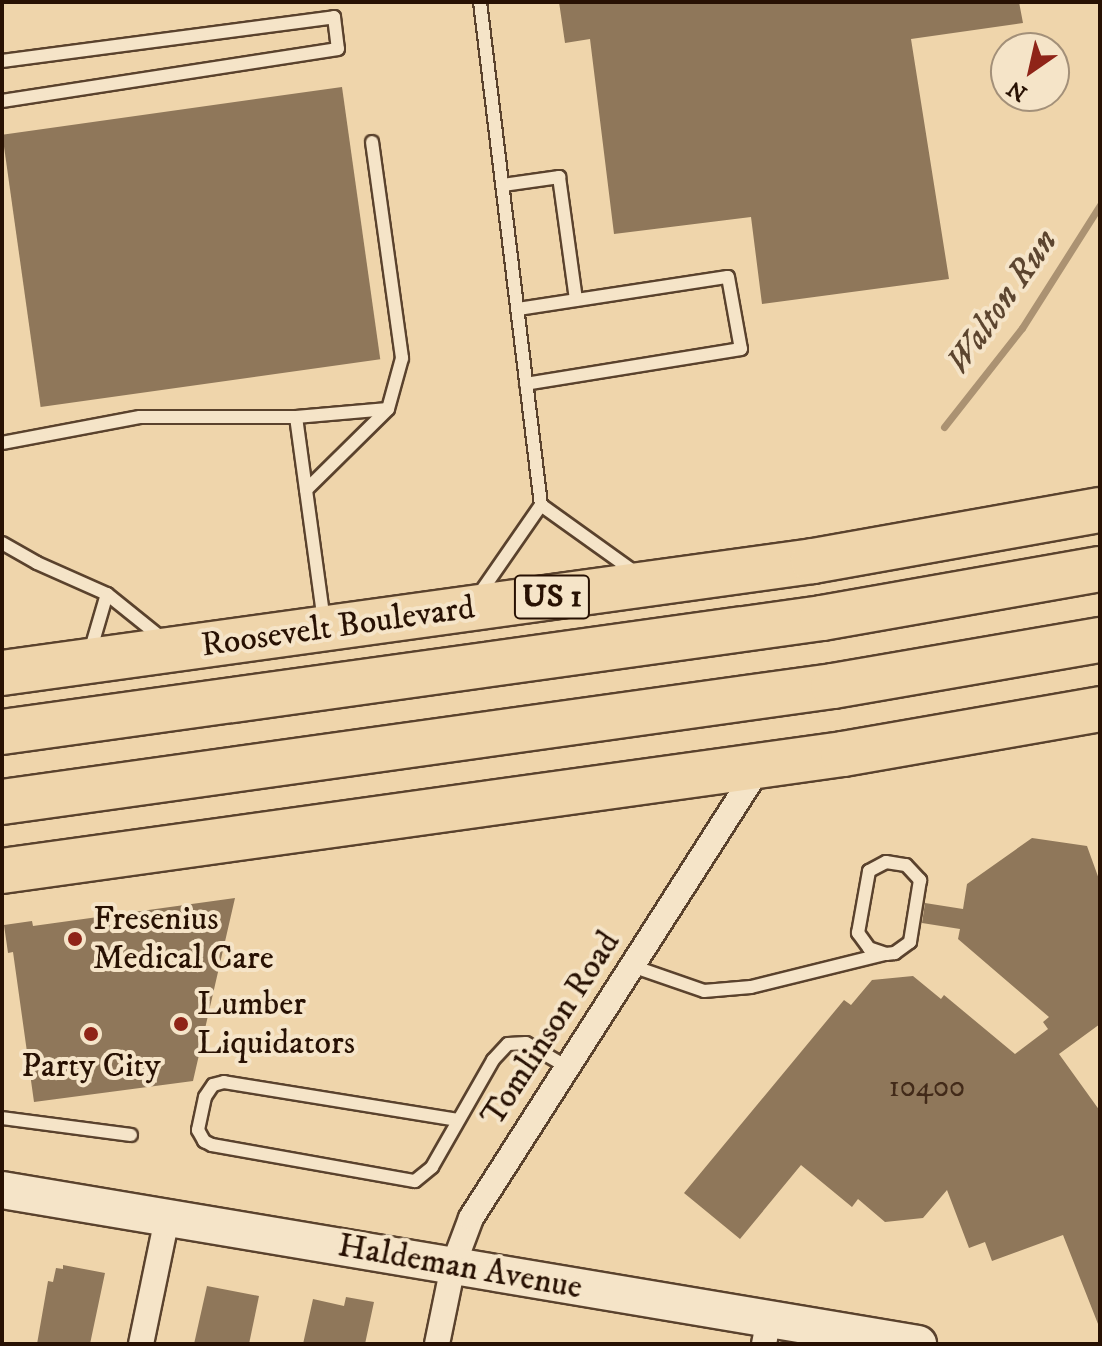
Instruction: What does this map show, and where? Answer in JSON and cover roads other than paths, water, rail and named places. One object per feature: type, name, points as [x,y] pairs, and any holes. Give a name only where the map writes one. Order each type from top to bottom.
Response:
[{"type":"highway","name":"Roosevelt Boulevard","points":[[2,673],[813,561],[1100,510]]},
{"type":"highway","name":"Roosevelt Boulevard","points":[[2,732],[822,618],[1100,569]]},
{"type":"highway","points":[[2,802],[820,688],[1100,640]]},
{"type":"highway","points":[[2,699],[136,713]]},
{"type":"highway","points":[[2,871],[760,766],[1100,709]]},
{"type":"main road","name":"Haldeman Avenue","points":[[2,1190],[453,1266],[766,1332],[918,1344]]},
{"type":"street","name":"Tomlinson Road","points":[[437,1344],[453,1266],[471,1218],[760,766]]},
{"type":"street","points":[[141,1344],[167,1218]]},
{"type":"lane","points":[[469,609],[541,505],[480,2]]},
{"type":"lane","points":[[2,61],[334,17],[338,49],[2,101]]},
{"type":"lane","points":[[306,490],[388,409],[402,358],[372,142]]},
{"type":"lane","points":[[503,185],[559,177],[576,300]]},
{"type":"lane","points":[[518,309],[728,277],[741,349],[526,384]]},
{"type":"lane","points":[[2,443],[140,417],[296,417],[388,409]]},
{"type":"lane","points":[[296,417],[325,629]]},
{"type":"lane","points":[[541,505],[650,584]]},
{"type":"lane","points":[[2,543],[37,563],[107,594],[175,649]]},
{"type":"lane","points":[[88,662],[107,594]]},
{"type":"lane","points":[[632,966],[704,991],[751,987],[895,953],[910,942],[920,880],[906,865],[897,862],[886,862],[869,871],[858,933],[869,948],[884,954]]},
{"type":"lane","points":[[458,1120],[224,1082],[213,1085],[205,1097],[198,1130],[204,1141],[212,1145],[415,1181],[432,1167],[493,1060],[508,1044],[526,1043],[567,1067]]},
{"type":"lane","points":[[2,1118],[131,1135]]},
{"type":"waterway","name":"Walton Run","points":[[944,427],[1022,328],[1100,205]]},
{"type":"place","name":"Fresenius Medical Care","points":[[75,939]]},
{"type":"place","name":"Lumber Liquidators","points":[[181,1024]]},
{"type":"place","name":"Party City","points":[[91,1034]]}]
